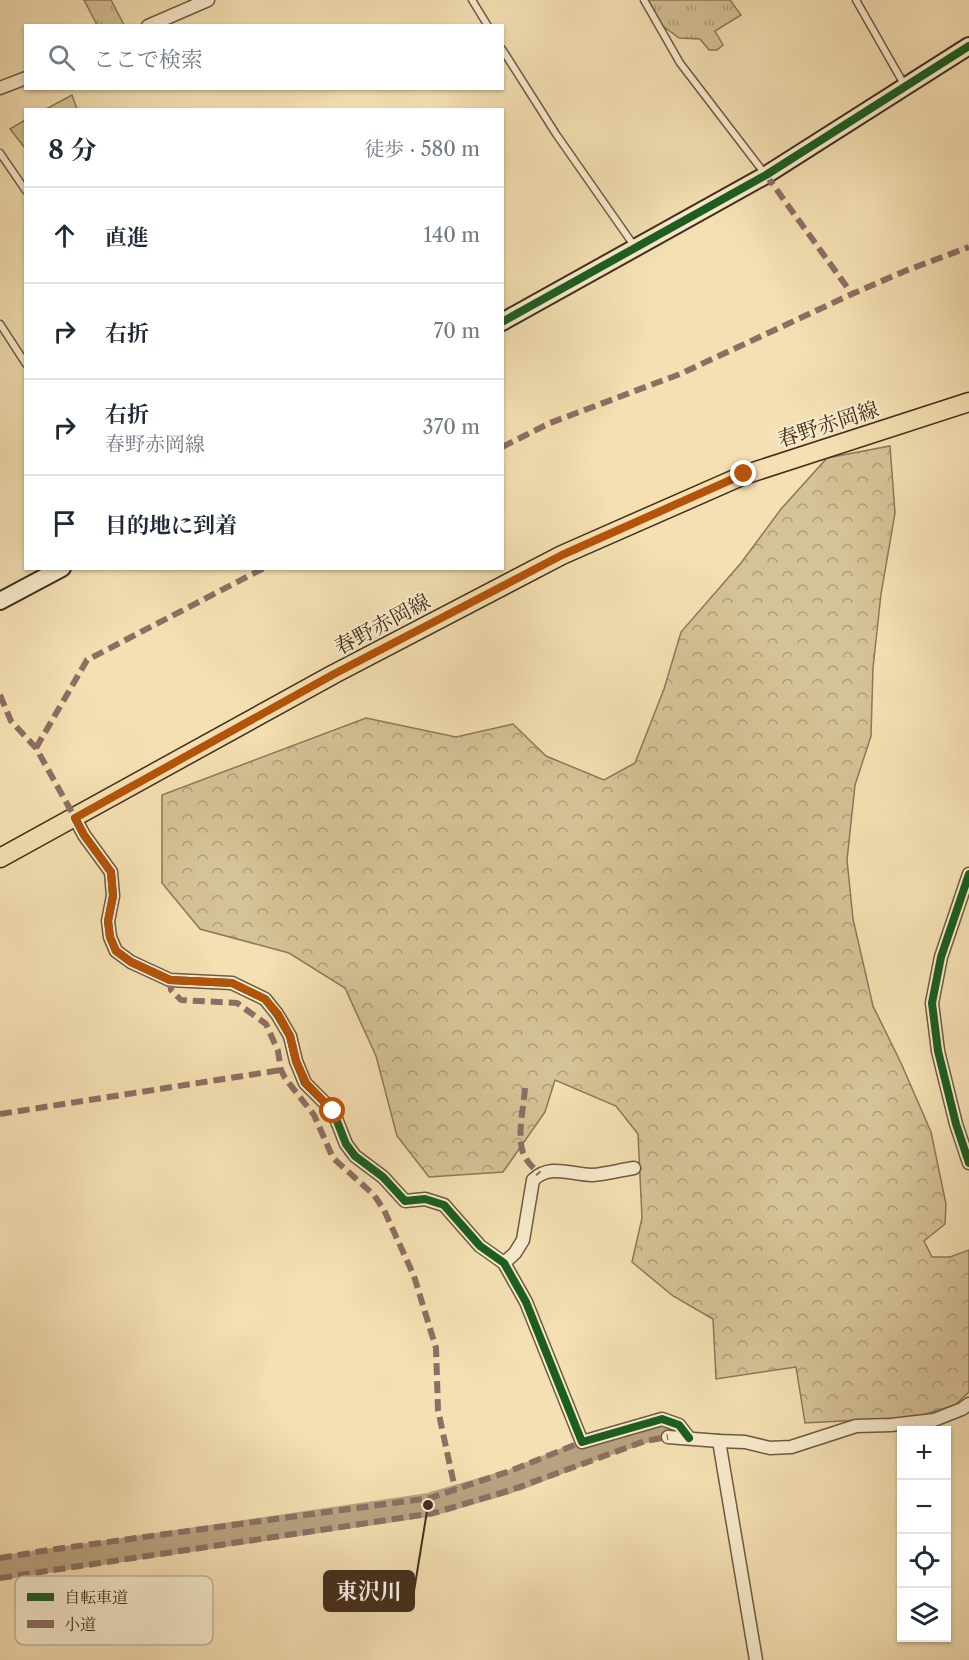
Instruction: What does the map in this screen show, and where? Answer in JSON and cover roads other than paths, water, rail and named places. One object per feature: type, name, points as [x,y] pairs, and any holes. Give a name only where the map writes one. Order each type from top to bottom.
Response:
[{"type":"main road","name":"春野赤岡線","points":[[0,858],[334,674],[562,555],[744,474],[969,402]]},
{"type":"street","points":[[153,24],[208,0]]},
{"type":"street","points":[[504,321],[766,175],[969,46]]},
{"type":"street","points":[[0,88],[24,79]]},
{"type":"street","points":[[0,601],[58,570]]},
{"type":"street","points":[[75,818],[84,835],[111,872],[113,896],[108,921],[110,937],[116,951],[131,962],[170,980],[232,983],[265,999],[278,1014],[290,1036],[296,1061],[306,1083],[333,1111],[346,1144],[355,1156],[383,1177],[405,1201],[425,1199],[444,1205],[480,1246],[504,1263],[526,1302],[582,1442],[662,1419],[679,1425],[689,1438]]},
{"type":"street","points":[[969,874],[941,957],[932,1003],[938,1051],[956,1124],[969,1163]]},
{"type":"street","points":[[504,1263],[515,1253],[523,1240],[533,1180],[539,1174],[562,1170],[591,1175],[634,1168]]},
{"type":"street","points":[[668,1437],[745,1442],[770,1448],[791,1447],[856,1426],[934,1420],[962,1410],[969,1404]]},
{"type":"street","points":[[719,1442],[756,1660]]},
{"type":"lane","points":[[472,0],[487,24]]},
{"type":"lane","points":[[644,0],[680,63],[766,175]]},
{"type":"lane","points":[[856,0],[906,86]]},
{"type":"lane","points":[[504,52],[556,134],[635,247]]},
{"type":"lane","points":[[0,153],[24,188]]},
{"type":"lane","points":[[0,324],[24,361]]},
{"type":"waterway","points":[[517,1479],[651,1429],[673,1428]]},
{"type":"waterway","points":[[435,1503],[508,1482]]},
{"type":"waterway","points":[[0,1568],[428,1505]]},
{"type":"place","name":"東沢川","points":[[428,1505]]}]
